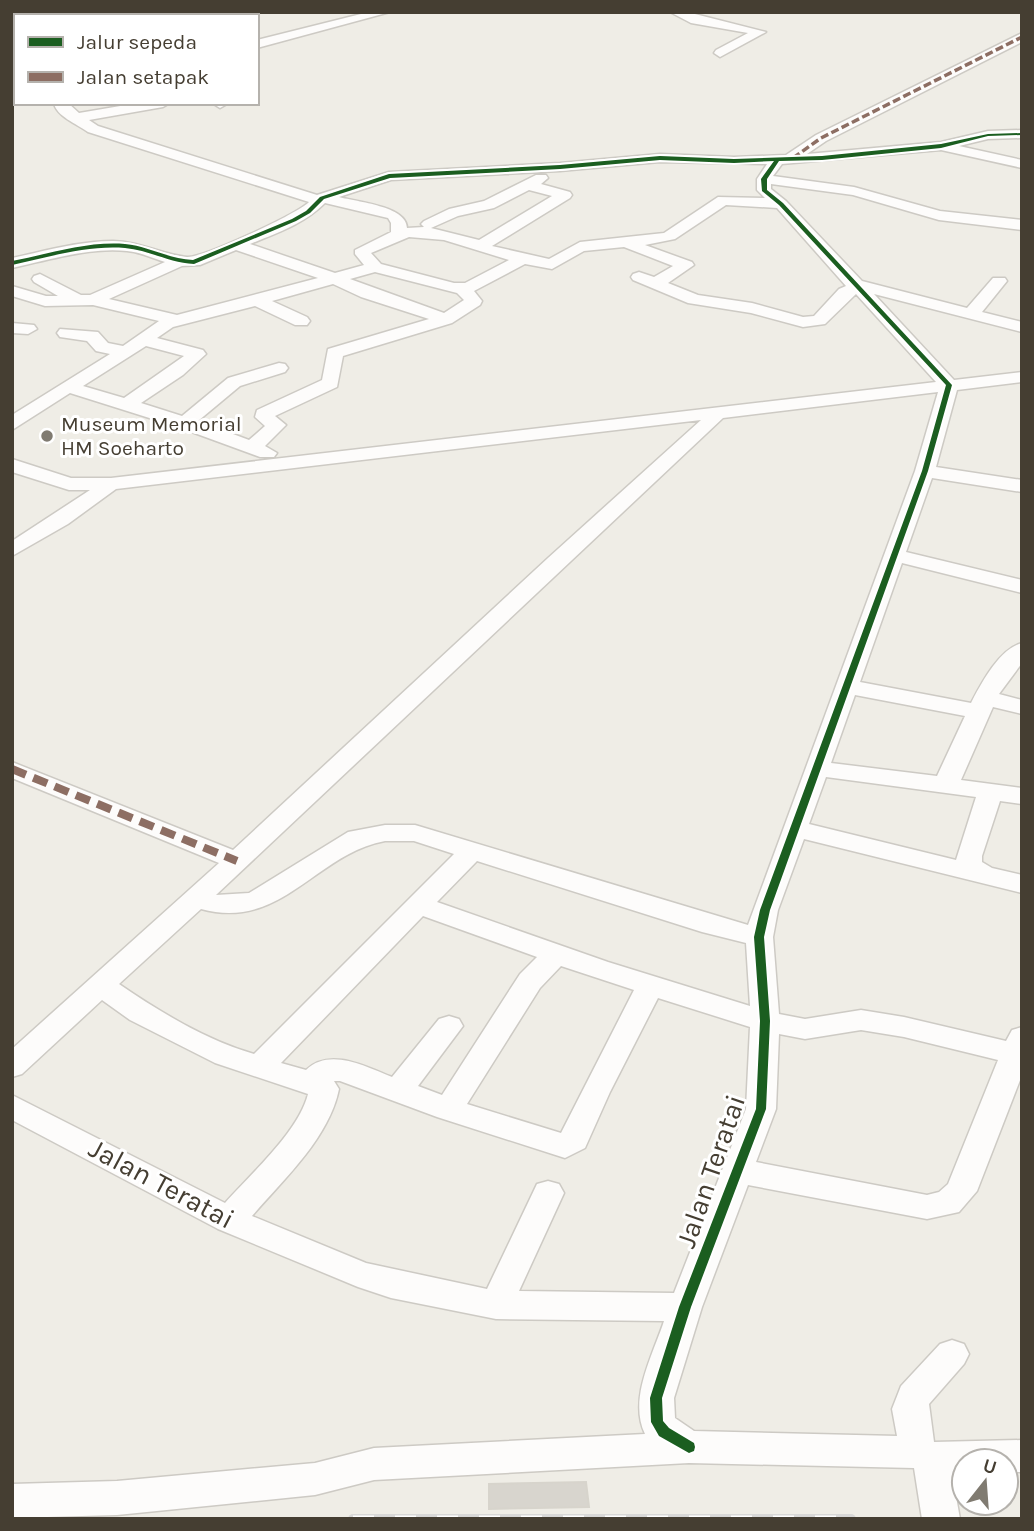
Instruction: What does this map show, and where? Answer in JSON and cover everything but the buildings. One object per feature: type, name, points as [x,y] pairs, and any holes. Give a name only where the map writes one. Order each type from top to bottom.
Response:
[{"type":"street","points":[[259,43],[384,12]]},
{"type":"street","points":[[718,24],[752,16]]},
{"type":"street","points":[[678,18],[760,32],[720,54]]},
{"type":"street","points":[[949,385],[781,204],[764,190],[764,179],[784,160],[821,138],[1022,37]]},
{"type":"street","points":[[60,105],[74,118],[93,129],[320,199],[393,215],[399,222],[399,234]]},
{"type":"street","points":[[74,118],[151,105]]},
{"type":"street","points":[[12,292],[45,301],[85,299],[180,261],[203,260],[308,212],[320,199],[389,176],[560,167],[660,158],[784,160],[892,152],[988,135],[1022,134]]},
{"type":"street","points":[[941,145],[1022,164]]},
{"type":"street","points":[[429,223],[454,212],[489,205],[560,167]]},
{"type":"street","points":[[764,179],[853,191],[939,215],[1022,225]]},
{"type":"street","points":[[375,267],[363,254],[363,250],[399,234],[423,230],[480,245],[565,195],[528,185]]},
{"type":"street","points":[[480,245],[479,248],[485,251],[552,264],[580,247],[669,236],[723,200],[781,204]]},
{"type":"street","points":[[623,243],[686,265],[647,280],[694,299],[752,308],[809,322],[820,320],[855,286],[1022,327]]},
{"type":"street","points":[[236,245],[446,319]]},
{"type":"street","points":[[12,262],[118,246],[135,247],[180,261]]},
{"type":"street","points":[[462,289],[523,259]]},
{"type":"street","points":[[12,424],[175,320],[375,267],[462,289],[474,301],[446,319],[334,353],[331,383],[264,414],[264,417],[277,425],[252,448]]},
{"type":"street","points":[[40,279],[85,299],[175,320]]},
{"type":"street","points":[[972,313],[999,281]]},
{"type":"street","points":[[233,290],[301,321],[291,325]]},
{"type":"street","points":[[66,333],[92,336],[102,346],[126,352]]},
{"type":"street","points":[[127,405],[197,354],[142,339]]},
{"type":"street","points":[[185,423],[234,382],[279,368]]},
{"type":"street","points":[[12,465],[69,484],[111,484],[1022,377]]},
{"type":"street","name":"Jalan Teratai","points":[[689,1447],[664,1432],[657,1422],[654,1410],[685,1307],[761,1109],[765,1021],[759,937],[765,910],[925,471],[949,385]]},
{"type":"street","points":[[68,387],[298,462]]},
{"type":"street","points":[[12,1066],[237,861],[555,562],[706,426],[717,412]]},
{"type":"street","points":[[925,471],[1022,486]]},
{"type":"street","points":[[12,550],[61,520],[111,484]]},
{"type":"street","points":[[894,555],[1022,587]]},
{"type":"street","points":[[946,785],[999,676],[1022,650]]},
{"type":"street","points":[[847,687],[934,701],[1022,706]]},
{"type":"street","points":[[12,769],[237,861]]},
{"type":"street","points":[[818,769],[1022,796]]},
{"type":"street","points":[[984,875],[970,866],[969,856],[991,790]]},
{"type":"street","points":[[796,830],[1022,884]]},
{"type":"street","points":[[195,898],[217,904],[255,902],[358,838],[415,833],[712,926],[759,937]]},
{"type":"street","points":[[260,1067],[473,850]]},
{"type":"street","points":[[419,905],[556,954],[765,1021],[805,1029],[846,1020],[869,1021],[1018,1046],[961,1191],[948,1203],[927,1207],[738,1171]]},
{"type":"street","points":[[448,1109],[512,1014],[525,989],[556,954]]},
{"type":"street","points":[[100,985],[172,1031],[225,1056],[324,1089],[320,1106],[288,1151],[229,1220]]},
{"type":"street","points":[[312,1083],[324,1071],[342,1070],[554,1144],[570,1143],[575,1140],[595,1092],[651,985]]},
{"type":"street","points":[[398,1090],[449,1026]]},
{"type":"street","name":"Jalan Teratai","points":[[12,1106],[229,1220],[358,1274],[419,1292],[496,1305],[685,1307]]},
{"type":"street","points":[[496,1305],[548,1193]]},
{"type":"street","points":[[941,1519],[910,1409],[913,1397],[951,1354]]},
{"type":"street","points":[[12,1501],[117,1498],[315,1479],[374,1464],[689,1447],[1022,1457]]},
{"type":"railway","points":[[353,1519],[851,1519]]},
{"type":"marked path","points":[[793,158],[821,138],[1022,37]]},
{"type":"marked path","points":[[12,769],[237,861]]},
{"type":"cycle path","points":[[12,263],[83,248],[112,246],[135,247],[176,260],[194,262],[294,220],[308,212],[322,198],[389,176],[560,167],[660,158],[734,161],[822,158],[941,146],[988,135],[1022,134]]},
{"type":"cycle path","points":[[689,1447],[664,1432],[657,1422],[656,1398],[685,1307],[761,1109],[765,1021],[759,937],[765,910],[925,471],[949,385],[781,204],[764,190],[764,179],[777,160]]},
{"type":"place","name":"Museum Memorial HM Soeharto","points":[[47,436]]}]
